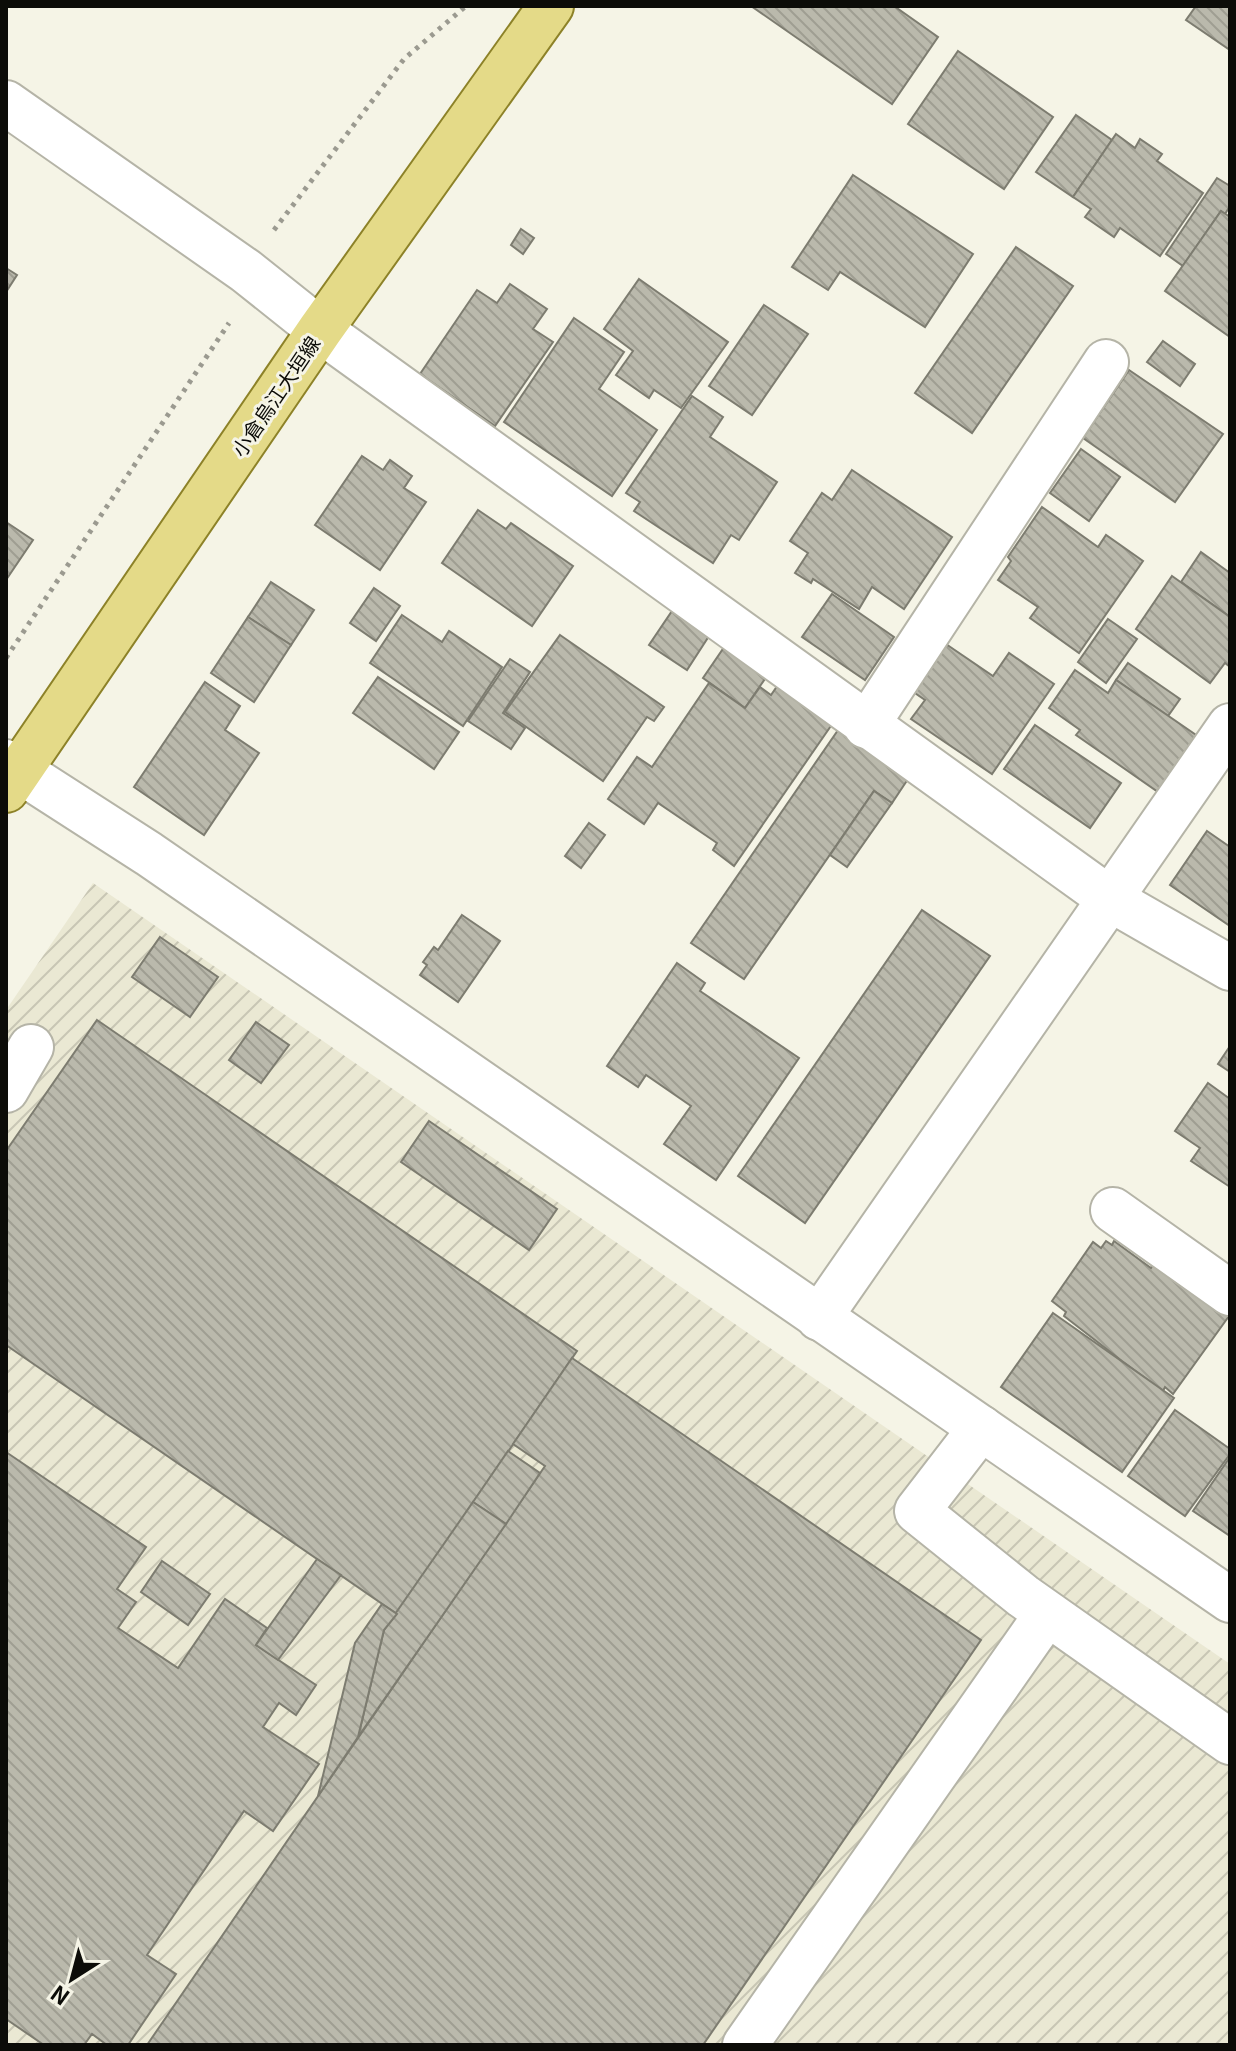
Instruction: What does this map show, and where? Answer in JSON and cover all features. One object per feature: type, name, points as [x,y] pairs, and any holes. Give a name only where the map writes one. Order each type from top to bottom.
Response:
[{"type":"main road","name":"小倉烏江大垣線","points":[[10,775],[320,330],[551,6]]},
{"type":"street","points":[[6,103],[246,271],[320,330],[1110,899],[1230,968]]},
{"type":"street","points":[[866,726],[1106,362]]},
{"type":"street","points":[[819,1318],[1230,726]]},
{"type":"street","points":[[10,775],[162,863],[1230,1600]]},
{"type":"street","points":[[6,1090],[31,1047]]},
{"type":"street","points":[[1113,1210],[1230,1293]]},
{"type":"street","points":[[981,1428],[917,1511],[1047,1614],[1230,1742]]},
{"type":"street","points":[[745,2045],[1047,1614]]},
{"type":"shaded area","points":[[93,883],[1230,1664],[1230,2045],[6,2045],[6,1010]]},
{"type":"building","points":[[751,6],[894,6],[938,37],[892,104]]},
{"type":"building","points":[[1196,6],[1230,6],[1230,50],[1186,20]]},
{"type":"building","points":[[958,51],[1053,117],[1004,189],[908,124]]},
{"type":"building","points":[[1076,115],[1112,140],[1073,197],[1036,172]]},
{"type":"building","points":[[1116,134],[1135,148],[1140,139],[1162,154],[1157,161],[1203,193],[1160,256],[1120,228],[1114,237],[1085,217],[1091,209],[1073,197]]},
{"type":"building","points":[[853,175],[973,254],[925,327],[840,272],[828,290],[792,267]]},
{"type":"building","points":[[1217,178],[1230,186],[1230,206],[1225,214],[1221,211],[1183,266],[1166,254]]},
{"type":"building","points":[[1221,211],[1230,217],[1230,337],[1165,291]]},
{"type":"building","points":[[521,229],[534,238],[523,254],[511,245]]},
{"type":"building","points":[[1016,247],[1073,286],[972,433],[915,393]]},
{"type":"building","points":[[6,268],[17,275],[6,292]]},
{"type":"building","points":[[639,279],[728,342],[681,408],[654,390],[649,398],[616,375],[633,351],[604,329]]},
{"type":"building","points":[[510,284],[547,309],[533,329],[553,342],[495,426],[420,374],[477,290],[497,303]]},
{"type":"building","points":[[764,305],[808,334],[752,415],[709,386]]},
{"type":"building","points":[[574,318],[624,352],[599,389],[657,430],[612,496],[504,422]]},
{"type":"building","points":[[1163,341],[1195,364],[1180,386],[1147,362]]},
{"type":"building","points":[[1129,370],[1223,434],[1175,502],[1083,438]]},
{"type":"building","points":[[692,396],[723,417],[710,437],[777,482],[739,540],[731,535],[713,563],[634,511],[640,502],[626,493]]},
{"type":"building","points":[[1081,449],[1120,477],[1089,521],[1050,493]]},
{"type":"building","points":[[362,456],[383,470],[390,460],[412,476],[404,488],[426,502],[380,570],[315,525]]},
{"type":"building","points":[[852,470],[952,537],[904,609],[872,587],[859,609],[813,579],[811,583],[795,573],[808,553],[790,541],[822,493],[832,500]]},
{"type":"building","points":[[1042,507],[1098,547],[1106,535],[1143,561],[1079,653],[1030,618],[1038,607],[998,580],[1011,561],[1008,557]]},
{"type":"building","points":[[478,510],[506,529],[511,523],[573,566],[532,626],[442,563]]},
{"type":"building","points":[[6,522],[33,540],[6,580]]},
{"type":"building","points":[[1201,552],[1230,573],[1230,617],[1181,582]]},
{"type":"building","points":[[1172,576],[1230,617],[1230,667],[1225,663],[1210,683],[1136,629]]},
{"type":"building","points":[[271,582],[314,610],[291,645],[248,617]]},
{"type":"building","points":[[374,588],[400,606],[376,641],[350,623]]},
{"type":"building","points":[[832,594],[894,637],[865,680],[802,637]]},
{"type":"building","points":[[672,611],[709,636],[687,670],[649,645]]},
{"type":"building","points":[[402,615],[442,642],[449,631],[502,667],[463,726],[370,663]]},
{"type":"building","points":[[248,617],[291,645],[254,702],[211,673]]},
{"type":"building","points":[[1108,619],[1137,639],[1106,683],[1078,662]]},
{"type":"building","points":[[560,635],[664,707],[654,721],[647,717],[603,781],[505,712]]},
{"type":"building","points":[[943,642],[993,676],[1009,653],[1054,684],[992,774],[911,719],[925,700],[909,689]]},
{"type":"building","points":[[727,643],[769,673],[745,708],[703,678]]},
{"type":"building","points":[[510,659],[530,672],[503,713],[525,728],[511,749],[468,721]]},
{"type":"building","points":[[1128,663],[1180,699],[1168,716],[1116,680]]},
{"type":"building","points":[[1075,670],[1108,693],[1116,680],[1199,737],[1161,794],[1076,735],[1080,730],[1049,708]]},
{"type":"building","points":[[378,677],[459,732],[434,769],[353,713]]},
{"type":"building","points":[[205,682],[240,706],[225,730],[259,753],[204,835],[134,787]]},
{"type":"building","points":[[780,682],[835,720],[734,866],[713,850],[717,843],[658,803],[644,824],[608,799],[637,757],[652,767],[709,683],[745,708],[760,687],[771,695]]},
{"type":"building","points":[[845,720],[910,776],[892,803],[874,791],[744,979],[691,943]]},
{"type":"building","points":[[1035,725],[1121,783],[1090,828],[1004,769]]},
{"type":"building","points":[[874,791],[892,803],[847,867],[830,855]]},
{"type":"building","points":[[589,823],[605,835],[581,868],[565,856]]},
{"type":"building","points":[[1207,831],[1230,847],[1230,926],[1170,885]]},
{"type":"building","points":[[922,910],[990,956],[805,1223],[738,1176]]},
{"type":"building","points":[[462,915],[500,941],[458,1002],[420,975],[427,965],[423,962],[434,947],[438,950]]},
{"type":"building","points":[[160,937],[218,977],[190,1017],[132,977]]},
{"type":"building","points":[[677,963],[705,983],[700,991],[799,1058],[716,1180],[664,1144],[691,1106],[646,1075],[638,1087],[607,1066]]},
{"type":"building","points":[[97,1020],[577,1351],[397,1614],[6,1345],[6,1151]]},
{"type":"building","points":[[256,1022],[289,1045],[261,1083],[229,1060]]},
{"type":"building","points":[[1230,1046],[1230,1072],[1218,1064]]},
{"type":"building","points":[[1208,1083],[1230,1099],[1230,1187],[1191,1161],[1200,1148],[1175,1131]]},
{"type":"building","points":[[429,1121],[557,1209],[529,1250],[401,1162]]},
{"type":"building","points":[[1106,1241],[1112,1245],[1114,1241],[1151,1268],[1154,1263],[1229,1316],[1173,1394],[1165,1387],[1163,1391],[1122,1361],[1064,1316],[1066,1312],[1052,1301],[1093,1242],[1101,1248]]},
{"type":"building","points":[[1053,1313],[1174,1398],[1122,1472],[1001,1387]]},
{"type":"building","points":[[572,1358],[981,1640],[703,2045],[147,2045],[545,1466],[513,1444]]},
{"type":"building","points":[[1175,1410],[1230,1449],[1230,1454],[1185,1516],[1128,1476]]},
{"type":"building","points":[[508,1451],[540,1473],[506,1524],[473,1502]]},
{"type":"building","points":[[6,1452],[146,1547],[117,1589],[136,1602],[118,1628],[178,1668],[225,1599],[267,1628],[256,1645],[316,1685],[296,1715],[279,1703],[263,1727],[319,1764],[273,1831],[244,1811],[147,1955],[176,1974],[128,2045],[107,2045],[92,2034],[84,2045],[44,2045],[6,2019]]},
{"type":"building","points":[[1230,1457],[1230,1536],[1193,1511]]},
{"type":"building","points":[[473,1502],[506,1524],[358,1737],[384,1630]]},
{"type":"building","points":[[317,1559],[341,1575],[278,1660],[256,1645]]},
{"type":"building","points":[[162,1561],[210,1594],[188,1625],[141,1592]]},
{"type":"building","points":[[382,1604],[397,1614],[384,1630],[358,1737],[318,1796],[355,1643]]}]
